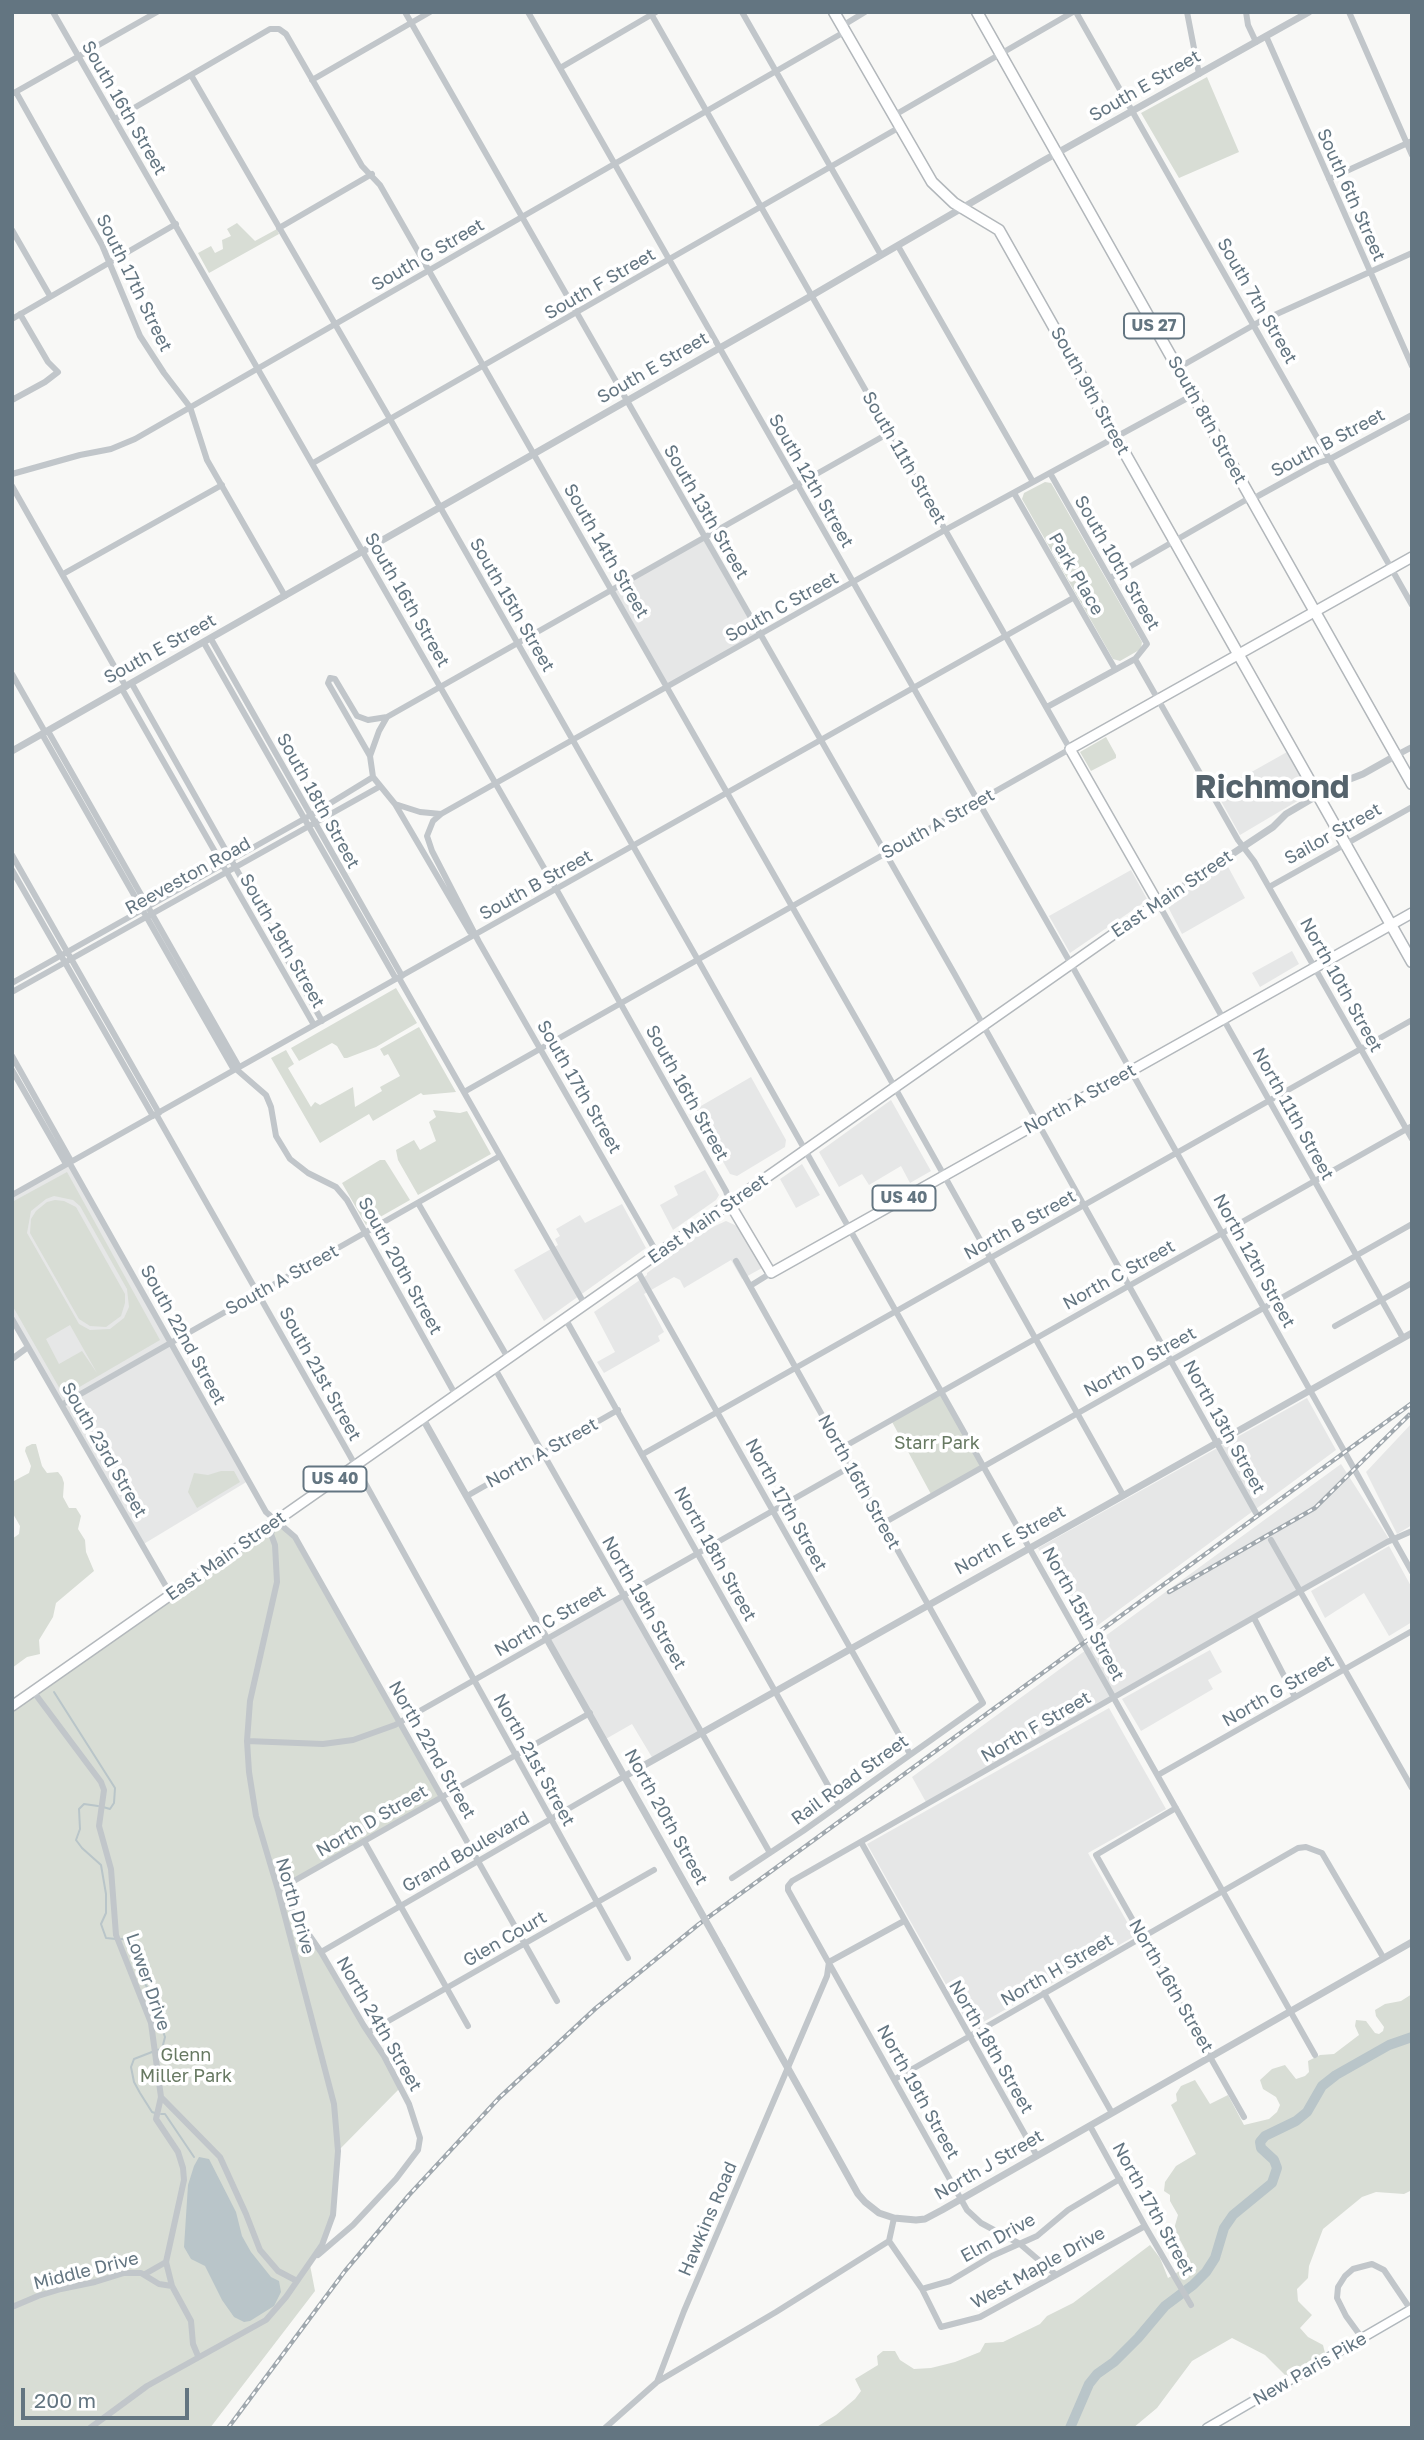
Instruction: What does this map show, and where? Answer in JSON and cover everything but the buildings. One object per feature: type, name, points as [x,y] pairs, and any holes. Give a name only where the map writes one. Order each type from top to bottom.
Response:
[{"type":"highway","name":"South 9th Street","points":[[834,12],[932,182],[944,196],[999,230],[1412,962]]},
{"type":"highway","name":"South 8th Street","points":[[977,12],[1395,756]]},
{"type":"highway","name":"US 27","points":[[1395,756],[1412,785]]},
{"type":"main road","name":"South A Street","points":[[1070,749],[1412,557]]},
{"type":"main road","name":"South 11th Street","points":[[1070,749],[1158,904]]},
{"type":"main road","name":"East Main Street","points":[[12,1706],[1158,904]]},
{"type":"main road","name":"North A Street","points":[[771,1273],[1412,913]]},
{"type":"main road","points":[[730,1204],[771,1273]]},
{"type":"main road","name":"New Paris Pike","points":[[1207,2428],[1412,2309]]},
{"type":"street","name":"South 16th Street","points":[[53,12],[313,463],[437,688],[557,890],[726,1191],[730,1204]]},
{"type":"street","points":[[14,93],[157,12]]},
{"type":"street","name":"South 13th Street","points":[[405,12],[983,1025]]},
{"type":"street","points":[[312,80],[430,12]]},
{"type":"street","name":"South 12th Street","points":[[528,12],[1070,964]]},
{"type":"street","points":[[742,12],[881,255]]},
{"type":"street","name":"South G Street","points":[[12,474],[120,446],[775,70],[844,29],[865,12]]},
{"type":"street","points":[[893,116],[1075,12]]},
{"type":"street","name":"South 7th Street","points":[[1075,12],[1412,605]]},
{"type":"street","points":[[1187,12],[1199,74]]},
{"type":"street","points":[[1246,12],[1248,25],[1256,42]]},
{"type":"street","name":"South E Street","points":[[12,751],[1309,12]]},
{"type":"street","points":[[1349,12],[1409,142],[1412,155]]},
{"type":"street","points":[[560,68],[652,13]]},
{"type":"street","name":"South 11th Street","points":[[652,13],[1070,749]]},
{"type":"street","name":"South 14th Street","points":[[191,75],[270,29],[279,29],[286,34],[362,166],[380,184],[895,1087],[1123,1495]]},
{"type":"street","name":"South 6th Street","points":[[1266,36],[1412,366]]},
{"type":"street","points":[[115,119],[191,75]]},
{"type":"street","name":"South 15th Street","points":[[191,75],[806,1150]]},
{"type":"street","name":"South 17th Street","points":[[14,93],[110,262],[119,291],[140,337],[190,407],[207,460],[285,596]]},
{"type":"street","name":"South F Street","points":[[313,463],[900,127]]},
{"type":"street","points":[[1328,179],[1409,142]]},
{"type":"street","points":[[279,228],[372,174]]},
{"type":"street","points":[[12,319],[176,224]]},
{"type":"street","points":[[12,230],[50,296]]},
{"type":"street","points":[[898,246],[1033,482]]},
{"type":"street","points":[[1178,368],[1254,324],[1412,253]]},
{"type":"street","points":[[12,400],[58,372],[48,362],[20,314]]},
{"type":"street","name":"South C Street","points":[[496,784],[945,530],[1193,395]]},
{"type":"street","name":"South B Street","points":[[1110,578],[1318,463],[1412,415]]},
{"type":"street","points":[[370,756],[387,717],[889,433]]},
{"type":"street","name":"South 10th Street","points":[[1049,473],[1147,644],[1135,659]]},
{"type":"street","points":[[63,574],[222,485]]},
{"type":"street","name":"South 19th Street","points":[[12,486],[314,1025]]},
{"type":"street","name":"Park Place","points":[[1014,493],[1115,669]]},
{"type":"street","name":"South B Street","points":[[12,1195],[1073,598]]},
{"type":"street","name":"South 18th Street","points":[[207,641],[585,1305]]},
{"type":"street","points":[[1046,707],[1135,659],[1244,846]]},
{"type":"street","name":"South 20th Street","points":[[12,674],[236,1069],[268,1097],[276,1136],[286,1155],[300,1168],[340,1191],[455,1394]]},
{"type":"street","name":"South 17th Street","points":[[387,717],[368,720],[357,716],[335,679],[330,678],[328,683],[370,756],[373,777],[395,804],[470,932],[475,935]]},
{"type":"street","name":"South 19th Street","points":[[127,687],[233,863],[322,1021]]},
{"type":"street","name":"East Main Street","points":[[1158,904],[1273,827],[1286,814],[1412,747]]},
{"type":"street","name":"South A Street","points":[[464,1092],[1070,749]]},
{"type":"street","name":"Reeveston Road","points":[[309,820],[373,777]]},
{"type":"street","points":[[395,804],[420,812],[441,814],[496,784]]},
{"type":"street","name":"Reeveston Road","points":[[12,983],[309,820],[379,787]]},
{"type":"street","name":"Sailor Street","points":[[1269,887],[1412,807]]},
{"type":"street","name":"South 17th Street","points":[[441,814],[428,828],[427,836],[432,851],[475,935],[657,1253]]},
{"type":"street","name":"North 10th Street","points":[[1244,846],[1360,1049],[1409,1127],[1412,1139]]},
{"type":"street","name":"South 21st Street","points":[[12,855],[68,961],[354,1466]]},
{"type":"street","name":"South 21st Street","points":[[12,870],[64,953]]},
{"type":"street","name":"North 11th Street","points":[[1158,904],[1402,1338]]},
{"type":"street","name":"Reeveston Road","points":[[12,992],[68,961],[147,911]]},
{"type":"street","name":"North 12th Street","points":[[1070,964],[1412,1572]]},
{"type":"street","name":"North B Street","points":[[643,1454],[1412,1020]]},
{"type":"street","name":"North 13th Street","points":[[983,1025],[1256,1513]]},
{"type":"street","name":"South 22nd Street","points":[[12,1056],[266,1512],[274,1521]]},
{"type":"street","name":"South 22nd Street","points":[[12,1070],[69,1162]]},
{"type":"street","name":"North C Street","points":[[840,1449],[1409,1127]]},
{"type":"street","name":"North 15th Street","points":[[806,1150],[1315,2054]]},
{"type":"street","name":"South A Street","points":[[62,1404],[500,1156]]},
{"type":"street","points":[[418,1203],[508,1358]]},
{"type":"street","name":"North D Street","points":[[882,1524],[1412,1224]]},
{"type":"street","name":"North 16th Street","points":[[736,1261],[983,1703]]},
{"type":"street","name":"North 17th Street","points":[[637,1270],[910,1754]]},
{"type":"street","name":"North A Street","points":[[750,1286],[771,1273]]},
{"type":"street","points":[[1335,1326],[1412,1283]]},
{"type":"street","name":"North 18th Street","points":[[565,1318],[839,1805]]},
{"type":"street","name":"South 23rd Street","points":[[12,1319],[171,1595]]},
{"type":"street","name":"North E Street","points":[[625,1776],[775,1689],[1412,1333]]},
{"type":"street","points":[[12,1359],[28,1347]]},
{"type":"street","name":"North 19th Street","points":[[494,1367],[770,1853]]},
{"type":"street","name":"North A Street","points":[[467,1496],[618,1410]]},
{"type":"street","name":"North 20th Street","points":[[423,1419],[858,2194],[870,2207],[894,2218]]},
{"type":"street","name":"North 21st Street","points":[[354,1466],[628,1958]]},
{"type":"street","name":"North C Street","points":[[247,1741],[323,1744],[353,1740],[401,1722],[850,1466]]},
{"type":"street","name":"North Drive","points":[[90,2428],[147,2386],[266,2320],[298,2281],[322,2245],[333,2215],[338,2176],[337,2122],[278,1890],[256,1816],[250,1783],[247,1741],[252,1691],[277,1582],[276,1549],[271,1534],[274,1521]]},
{"type":"street","name":"North 22nd Street","points":[[274,1521],[295,1537],[557,2001]]},
{"type":"street","name":"North F Street","points":[[788,1890],[792,1881],[1300,1591],[1412,1531]]},
{"type":"street","points":[[1271,1540],[1411,1784]]},
{"type":"street","points":[[1254,1618],[1296,1697]]},
{"type":"street","name":"North G Street","points":[[1158,1775],[1412,1631]]},
{"type":"street","name":"Lower Drive","points":[[33,1691],[101,1782],[104,1790],[99,1833],[111,1869],[117,1938],[151,2023],[161,2097],[157,2113],[177,2152],[184,2173],[166,2262]]},
{"type":"street","name":"Rail Road Street","points":[[732,1878],[983,1703]]},
{"type":"street","name":"North D Street","points":[[278,1890],[590,1713]]},
{"type":"street","name":"Grand Boulevard","points":[[321,1952],[625,1776]]},
{"type":"street","name":"North 16th Street","points":[[1176,1808],[1096,1855],[1244,2117]]},
{"type":"street","points":[[364,1841],[468,2026]]},
{"type":"street","name":"North 18th Street","points":[[861,1843],[1037,2156]]},
{"type":"street","name":"North H Street","points":[[895,2079],[1292,1850],[1306,1847],[1322,1853],[1383,1957]]},
{"type":"street","name":"Glen Court","points":[[369,2032],[654,1870]]},
{"type":"street","name":"North 24th Street","points":[[278,1890],[321,1952],[369,2032],[409,2104],[420,2143]]},
{"type":"street","name":"North 19th Street","points":[[788,1890],[969,2212],[981,2223],[1020,2244],[1055,2274]]},
{"type":"street","points":[[788,2068],[828,1976],[829,1962],[904,1921]]},
{"type":"street","name":"North J Street","points":[[894,2218],[925,2219],[1412,1942]]},
{"type":"street","points":[[1044,1993],[1112,2113]]},
{"type":"street","name":"Hawkins Road","points":[[657,2382],[788,2068]]},
{"type":"street","points":[[161,2097],[220,2157],[260,2250],[278,2271],[298,2281]]},
{"type":"street","name":"North 17th Street","points":[[1090,2126],[1191,2305]]},
{"type":"street","name":"North Drive","points":[[309,2265],[369,2208],[407,2165],[420,2143]]},
{"type":"street","name":"Elm Drive","points":[[922,2289],[950,2281],[992,2256],[1037,2235],[1068,2210],[1119,2179]]},
{"type":"street","points":[[604,2428],[657,2382],[889,2241],[894,2218]]},
{"type":"street","name":"West Maple Drive","points":[[922,2289],[941,2327],[973,2320],[1145,2226]]},
{"type":"street","points":[[889,2241],[922,2289]]},
{"type":"street","points":[[166,2262],[172,2286],[191,2322],[193,2344],[198,2356]]},
{"type":"street","name":"Middle Drive","points":[[12,2307],[38,2296],[124,2273],[145,2274],[166,2262]]},
{"type":"street","points":[[1362,2338],[1337,2298],[1338,2287],[1353,2269],[1372,2264],[1384,2270],[1412,2309]]},
{"type":"street","points":[[145,2274],[159,2284],[172,2286]]},
{"type":"shaded area","points":[[704,538],[761,636],[667,688],[612,590]]},
{"type":"shaded area","points":[[1287,752],[1311,793],[1240,835],[1216,792]]},
{"type":"shaded area","points":[[1226,863],[1245,898],[1182,934],[1167,905]]},
{"type":"shaded area","points":[[1131,870],[1146,901],[1070,953],[1049,916]]},
{"type":"shaded area","points":[[1292,951],[1299,964],[1260,987],[1252,973]]},
{"type":"shaded area","points":[[751,1077],[786,1140],[785,1147],[737,1176],[730,1174],[694,1110]]},
{"type":"shaded area","points":[[891,1100],[931,1171],[910,1183],[901,1166],[869,1185],[862,1174],[839,1187],[819,1152]]},
{"type":"shaded area","points":[[69,1162],[248,1481],[142,1545],[12,1319],[12,1195]]},
{"type":"shaded area","points":[[802,1164],[820,1195],[796,1208],[780,1179]]},
{"type":"shaded area","points":[[705,1170],[719,1195],[716,1200],[673,1230],[660,1205],[678,1195],[674,1186]]},
{"type":"shaded area","points":[[622,1204],[646,1248],[544,1321],[514,1270],[558,1245],[555,1239],[560,1236],[556,1229],[580,1215],[585,1223]]},
{"type":"shaded area","points":[[726,1221],[737,1226],[762,1268],[742,1279],[731,1260],[684,1288],[680,1280],[674,1277],[644,1294],[664,1332],[658,1336],[660,1341],[604,1373],[597,1362],[615,1352],[594,1312],[704,1231]]},
{"type":"shaded area","points":[[1307,1398],[1336,1450],[1086,1634],[1038,1548]]},
{"type":"shaded area","points":[[1412,1423],[1412,1525],[1397,1534],[1366,1472]]},
{"type":"shaded area","points":[[1341,1464],[1389,1539],[927,1804],[912,1777]]},
{"type":"shaded area","points":[[1389,1546],[1412,1588],[1412,1622],[1389,1636],[1364,1593],[1325,1618],[1311,1591]]},
{"type":"shaded area","points":[[623,1595],[701,1732],[653,1759],[632,1724],[604,1740],[547,1639]]},
{"type":"shaded area","points":[[1210,1650],[1222,1672],[1208,1680],[1213,1689],[1141,1731],[1122,1699]]},
{"type":"shaded area","points":[[1109,1708],[1166,1809],[1088,1853],[1135,1936],[971,2029],[867,1844]]},
{"type":"shaded area","points":[[199,2157],[209,2159],[236,2212],[242,2236],[251,2252],[271,2277],[279,2281],[281,2292],[274,2306],[250,2321],[244,2322],[234,2317],[205,2266],[191,2259],[184,2247],[188,2185]]},
{"type":"green space","points":[[1207,77],[1239,152],[1179,178],[1141,113]]},
{"type":"green space","points":[[237,223],[255,241],[277,229],[279,234],[209,273],[198,253],[211,246],[215,253],[223,249],[222,240],[231,236],[227,229]]},
{"type":"green space","points":[[1045,482],[1051,483],[1142,642],[1141,649],[1120,661],[1113,659],[1022,499],[1024,493]]},
{"type":"green space","points":[[1106,737],[1116,758],[1091,771],[1080,752]]},
{"type":"green space","points":[[396,988],[417,1023],[376,1047],[347,1058],[344,1058],[332,1043],[299,1061],[291,1048]]},
{"type":"green space","points":[[419,1027],[456,1092],[421,1093],[373,1121],[369,1114],[320,1143],[271,1058],[286,1050],[294,1064],[288,1068],[311,1107],[315,1102],[320,1105],[353,1087],[355,1107],[382,1091],[380,1087],[400,1076],[388,1054],[384,1056],[380,1049]]},
{"type":"green space","points":[[433,1110],[460,1113],[467,1111],[491,1154],[418,1195],[398,1160],[396,1150],[414,1140],[420,1150],[436,1141],[429,1122],[436,1117]]},
{"type":"green space","points":[[380,1160],[385,1160],[410,1200],[366,1225],[342,1183]]},
{"type":"green space","points":[[67,1172],[160,1340],[64,1396],[12,1305],[12,1202]],"holes":[[[54,1196],[73,1200],[80,1206],[127,1289],[129,1307],[124,1318],[110,1329],[90,1330],[79,1324],[27,1233],[31,1211]],[[70,1325],[97,1373],[82,1351],[59,1364],[46,1339]]]},
{"type":"green space","points":[[55,1200],[76,1207],[125,1294],[121,1316],[106,1327],[90,1326],[79,1319],[30,1233],[31,1219],[36,1211],[47,1202]]},
{"type":"green space","name":"Starr Park","points":[[942,1391],[983,1467],[932,1496],[891,1420]]},
{"type":"green space","points":[[36,1444],[42,1466],[47,1473],[58,1472],[62,1477],[63,1497],[69,1508],[76,1508],[81,1516],[78,1529],[85,1540],[86,1552],[94,1571],[56,1603],[53,1617],[39,1640],[40,1654],[27,1657],[12,1668],[12,1539],[19,1534],[20,1526],[12,1512],[12,1482],[29,1473],[31,1466],[25,1451],[26,1447]]},
{"type":"green space","points":[[234,1471],[240,1482],[197,1508],[188,1492],[194,1473],[208,1475]]},
{"type":"green space","name":"Glenn Miller Park","points":[[274,1521],[288,1530],[443,1797],[279,1890],[321,1952],[401,2087],[338,2151],[333,2215],[310,2265],[315,2291],[210,2428],[12,2428],[12,1706]]},
{"type":"green space","points":[[1412,1994],[1412,2190],[1404,2194],[1376,2192],[1362,2197],[1323,2229],[1309,2266],[1308,2278],[1297,2289],[1298,2301],[1312,2315],[1300,2328],[1308,2337],[1323,2345],[1325,2353],[1286,2376],[1265,2355],[1232,2338],[1192,2361],[1157,2408],[1133,2428],[815,2428],[855,2399],[861,2391],[855,2379],[878,2365],[877,2356],[883,2351],[895,2351],[900,2360],[914,2369],[955,2362],[980,2352],[985,2343],[1003,2342],[1040,2324],[1047,2316],[1073,2303],[1150,2245],[1160,2258],[1168,2278],[1183,2269],[1187,2253],[1174,2229],[1178,2215],[1170,2201],[1170,2195],[1164,2191],[1165,2182],[1176,2166],[1196,2154],[1171,2105],[1177,2101],[1176,2094],[1181,2086],[1195,2080],[1210,2104],[1228,2095],[1244,2125],[1269,2119],[1280,2105],[1276,2097],[1263,2089],[1260,2080],[1272,2069],[1285,2065],[1296,2079],[1305,2076],[1309,2072],[1308,2061],[1320,2055],[1334,2054],[1359,2035],[1355,2026],[1356,2020],[1366,2021],[1375,2033],[1379,2034],[1384,2027],[1375,2010]]},
{"type":"waterway","points":[[54,1692],[115,1788],[114,1803],[110,1809],[103,1807]]},
{"type":"waterway","points":[[98,1806],[84,1804],[79,1809],[80,1829],[76,1840],[101,1865],[106,1894],[106,1913],[101,1924],[106,1938],[116,1939]]},
{"type":"waterway","points":[[121,1939],[141,1944],[143,1954],[137,1969],[149,1991],[165,2037],[162,2049],[157,2050]]},
{"type":"waterway","points":[[1070,2428],[1089,2384],[1097,2374],[1114,2362],[1165,2306],[1206,2272],[1215,2258],[1224,2228],[1233,2215],[1272,2183],[1277,2168],[1274,2160],[1261,2148],[1260,2142],[1265,2136],[1296,2121],[1307,2112],[1322,2086],[1336,2075],[1389,2045],[1412,2037]]},
{"type":"waterway","points":[[152,2052],[134,2059],[131,2067],[134,2082],[155,2113]]},
{"type":"waterway","points":[[161,2114],[165,2114],[194,2157]]},
{"type":"railway","points":[[228,2428],[345,2271],[409,2195],[499,2098],[596,2008],[699,1924],[1412,1403]]},
{"type":"railway","points":[[1169,1592],[1315,1508],[1409,1415]]},
{"type":"district","name":"Richmond","points":[[1272,788]]}]
